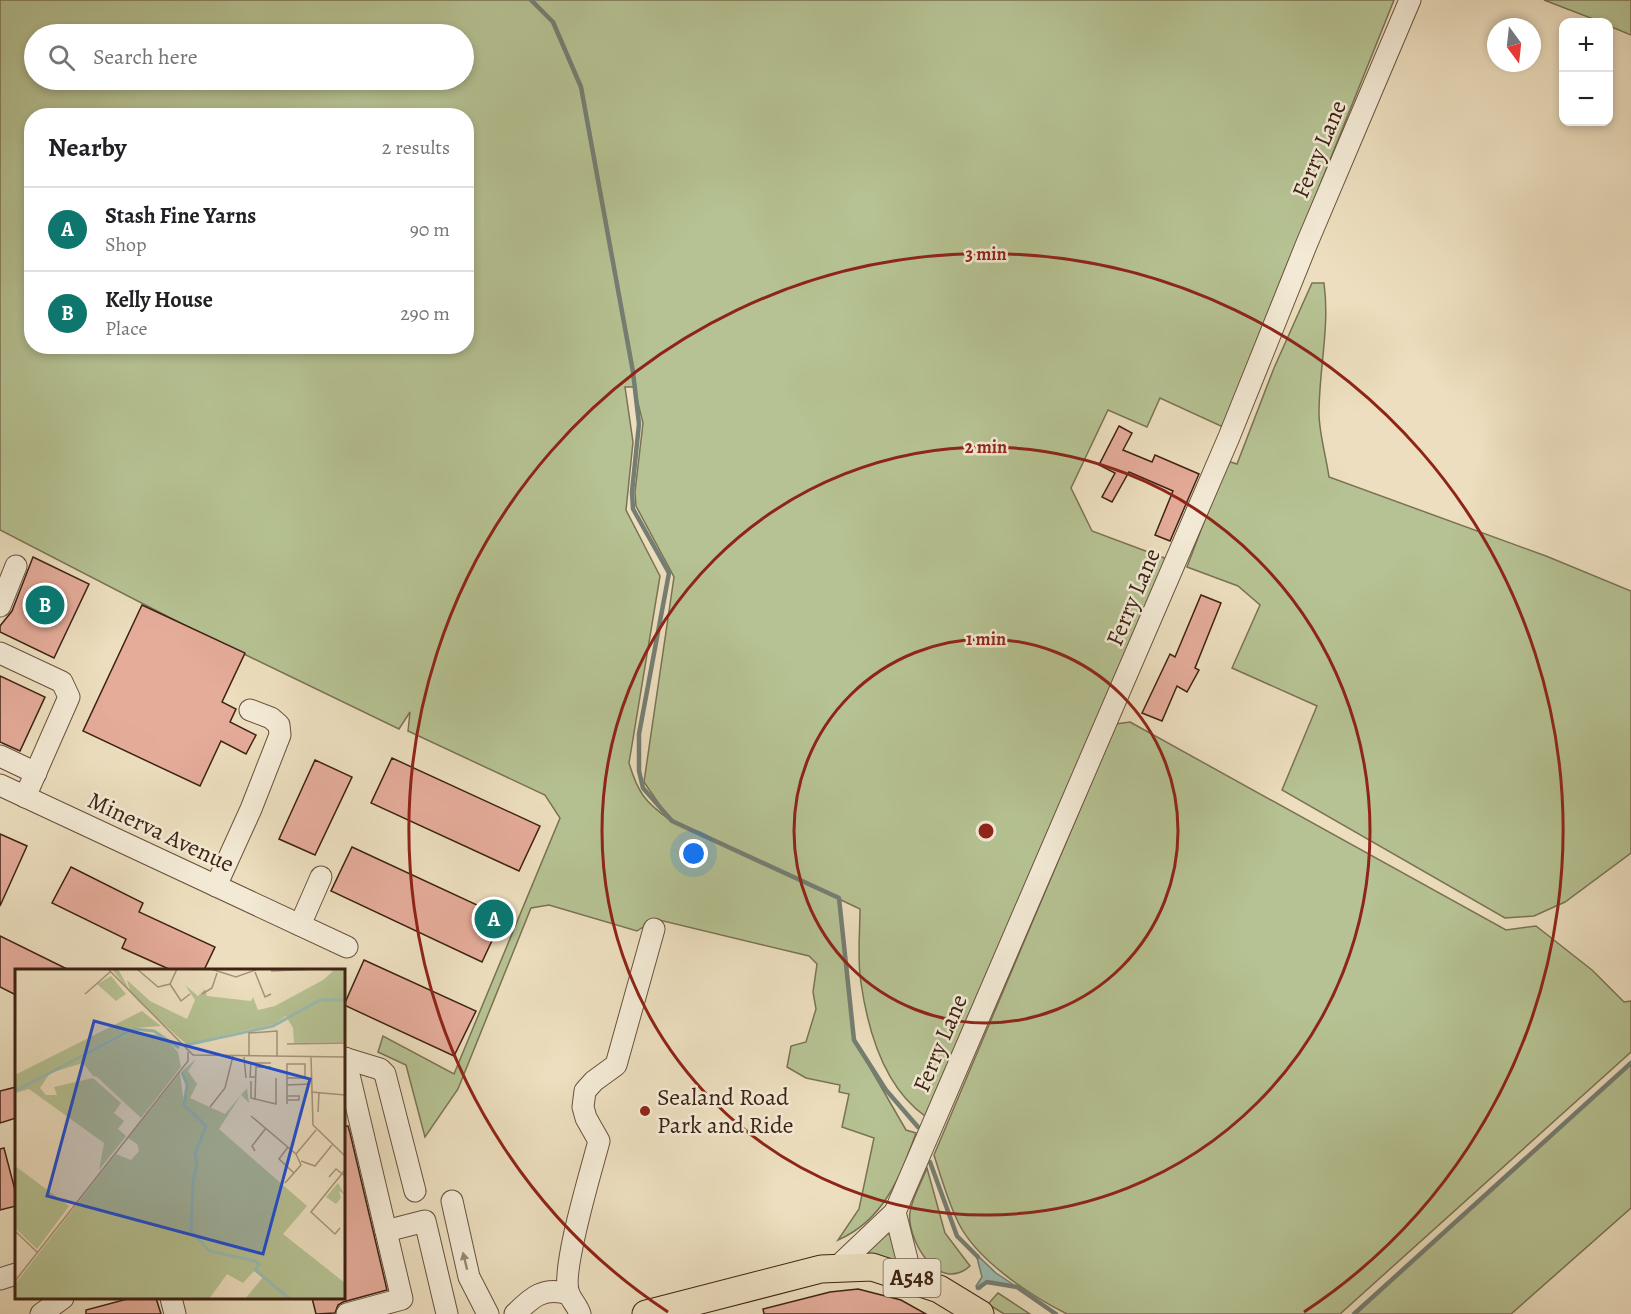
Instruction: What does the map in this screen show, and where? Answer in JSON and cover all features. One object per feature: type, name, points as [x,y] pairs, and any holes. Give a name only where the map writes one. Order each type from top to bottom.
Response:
[{"type":"main road","name":"A548","points":[[646,1314],[821,1269],[872,1267],[939,1288],[980,1314]]},
{"type":"street","name":"Ferry Lane","points":[[836,1268],[895,1212],[1229,438],[1307,243],[1410,0]]},
{"type":"street","points":[[0,606],[16,566]]},
{"type":"street","points":[[0,653],[62,682],[69,697],[25,796]]},
{"type":"street","points":[[216,886],[251,810],[280,735],[279,725],[271,718],[250,710]]},
{"type":"street","points":[[0,756],[36,773]]},
{"type":"street","name":"Minerva Avenue","points":[[0,785],[347,947]]},
{"type":"street","points":[[300,925],[321,877]]},
{"type":"street","points":[[580,1314],[569,1294],[572,1253],[599,1141],[586,1118],[583,1107],[585,1091],[594,1081],[616,1065],[654,929]]},
{"type":"street","points":[[345,1058],[380,1069],[386,1074],[415,1191]]},
{"type":"street","points":[[345,1062],[402,1299],[347,1314]]},
{"type":"street","points":[[452,1201],[469,1277],[488,1314]]},
{"type":"street","points":[[895,1212],[912,1279]]},
{"type":"street","points":[[386,1232],[425,1221],[447,1314]]},
{"type":"street","points":[[0,1279],[15,1274]]},
{"type":"street","points":[[515,1314],[534,1296],[547,1291],[569,1294]]},
{"type":"street","points":[[41,1314],[62,1299]]},
{"type":"street","points":[[171,1299],[175,1314]]},
{"type":"green space","points":[[0,0],[1394,0],[1223,427],[1160,398],[1147,427],[1108,410],[1071,488],[1092,531],[1167,559],[925,1116],[899,1090],[880,1057],[868,1020],[861,983],[860,909],[839,899],[854,1040],[906,1130],[916,1133],[904,1165],[879,1209],[854,1231],[838,1240],[859,1209],[874,1138],[842,1127],[849,1094],[839,1092],[840,1085],[806,1078],[787,1067],[791,1046],[806,1042],[816,1009],[813,992],[817,964],[809,956],[655,919],[637,931],[549,905],[531,908],[458,1089],[425,1137],[406,1065],[378,1052],[383,1036],[454,1074],[560,818],[545,795],[408,731],[410,712],[399,729],[188,627],[0,530]],"holes":[[[625,387],[634,387],[643,423],[635,492],[636,506],[674,577],[644,782],[670,820],[654,808],[644,796],[629,763],[660,576],[626,510],[633,442]]]},
{"type":"green space","points":[[1544,0],[1631,0],[1631,35],[1613,28],[1613,18],[1591,18]]},
{"type":"green space","points":[[1312,283],[1324,283],[1326,299],[1319,421],[1329,477],[1546,556],[1631,591],[1631,853],[1565,902],[1534,916],[1505,918],[1282,790],[1317,706],[1232,668],[1260,605],[1238,586],[1187,567],[1227,461],[1237,464],[1274,368]]},
{"type":"green space","points":[[1130,722],[1506,930],[1536,926],[1592,970],[1624,1002],[1631,1001],[1631,1052],[1340,1314],[1067,1314],[1038,1298],[992,1264],[968,1238],[948,1198],[934,1155],[1116,724]]},
{"type":"green space","points":[[1631,1063],[1631,1208],[1511,1314],[1354,1314]]},
{"type":"green space","points":[[927,1168],[945,1233],[970,1266],[958,1273],[947,1273],[936,1269],[926,1260],[913,1235],[910,1223],[911,1207]]},
{"type":"green space","points":[[884,1233],[893,1235],[901,1257],[895,1262],[870,1257],[866,1250]]},
{"type":"green space","points":[[998,1293],[1030,1314],[1004,1314],[988,1304]]},
{"type":"water","points":[[976,1254],[996,1273],[1017,1287],[987,1282],[980,1289],[976,1286],[982,1277]]},
{"type":"building","points":[[1119,426],[1132,433],[1123,450],[1152,462],[1155,455],[1199,474],[1170,541],[1155,535],[1173,491],[1129,472],[1112,502],[1102,497],[1115,473],[1099,465]]},
{"type":"building","points":[[33,557],[89,584],[54,658],[0,632],[0,626],[12,611]]},
{"type":"building","points":[[1201,595],[1221,603],[1195,668],[1199,670],[1187,692],[1177,686],[1162,721],[1142,713],[1170,654],[1175,657]]},
{"type":"building","points":[[142,605],[245,653],[222,702],[236,709],[230,722],[256,735],[246,754],[221,741],[200,786],[83,731]]},
{"type":"building","points":[[0,676],[45,697],[20,751],[0,742]]},
{"type":"building","points":[[392,758],[540,826],[519,871],[371,803]]},
{"type":"building","points":[[315,760],[352,777],[315,855],[279,839]]},
{"type":"building","points":[[0,834],[27,846],[0,906]]},
{"type":"building","points":[[352,847],[503,917],[482,962],[331,891]]},
{"type":"building","points":[[71,867],[143,903],[139,912],[215,947],[204,969],[169,969],[122,948],[126,939],[52,903]]},
{"type":"building","points":[[0,936],[67,969],[15,969],[15,994],[0,987]]},
{"type":"building","points":[[364,960],[476,1011],[454,1056],[345,1005]]},
{"type":"building","points":[[15,1087],[15,1118],[0,1123],[0,1091]]},
{"type":"building","points":[[345,1126],[348,1126],[387,1290],[343,1302],[338,1305],[335,1313],[316,1314],[312,1299],[345,1299]]},
{"type":"building","points":[[4,1148],[15,1190],[15,1206],[0,1210],[0,1149]]},
{"type":"building","points":[[858,1289],[901,1300],[926,1314],[764,1314],[763,1309],[830,1292]]},
{"type":"building","points":[[127,1299],[156,1299],[161,1314],[86,1314],[86,1310]]},
{"type":"waterway","points":[[531,0],[553,22],[581,87],[633,372],[639,424],[632,492],[633,509],[669,573],[639,734],[639,771],[643,788],[672,821],[839,898],[854,1040],[886,1090],[918,1127]]},
{"type":"waterway","points":[[1354,1314],[1631,1063]]},
{"type":"waterway","points":[[930,1162],[957,1236],[978,1257]]},
{"type":"waterway","points":[[978,1288],[987,1282],[1017,1287],[1056,1314]]},
{"type":"place","name":"Kelly House","points":[[45,605]]},
{"type":"place","name":"Stash Fine Yarns","points":[[494,919]]},
{"type":"place","name":"Sealand Road Park and Ride","points":[[645,1111]]}]
